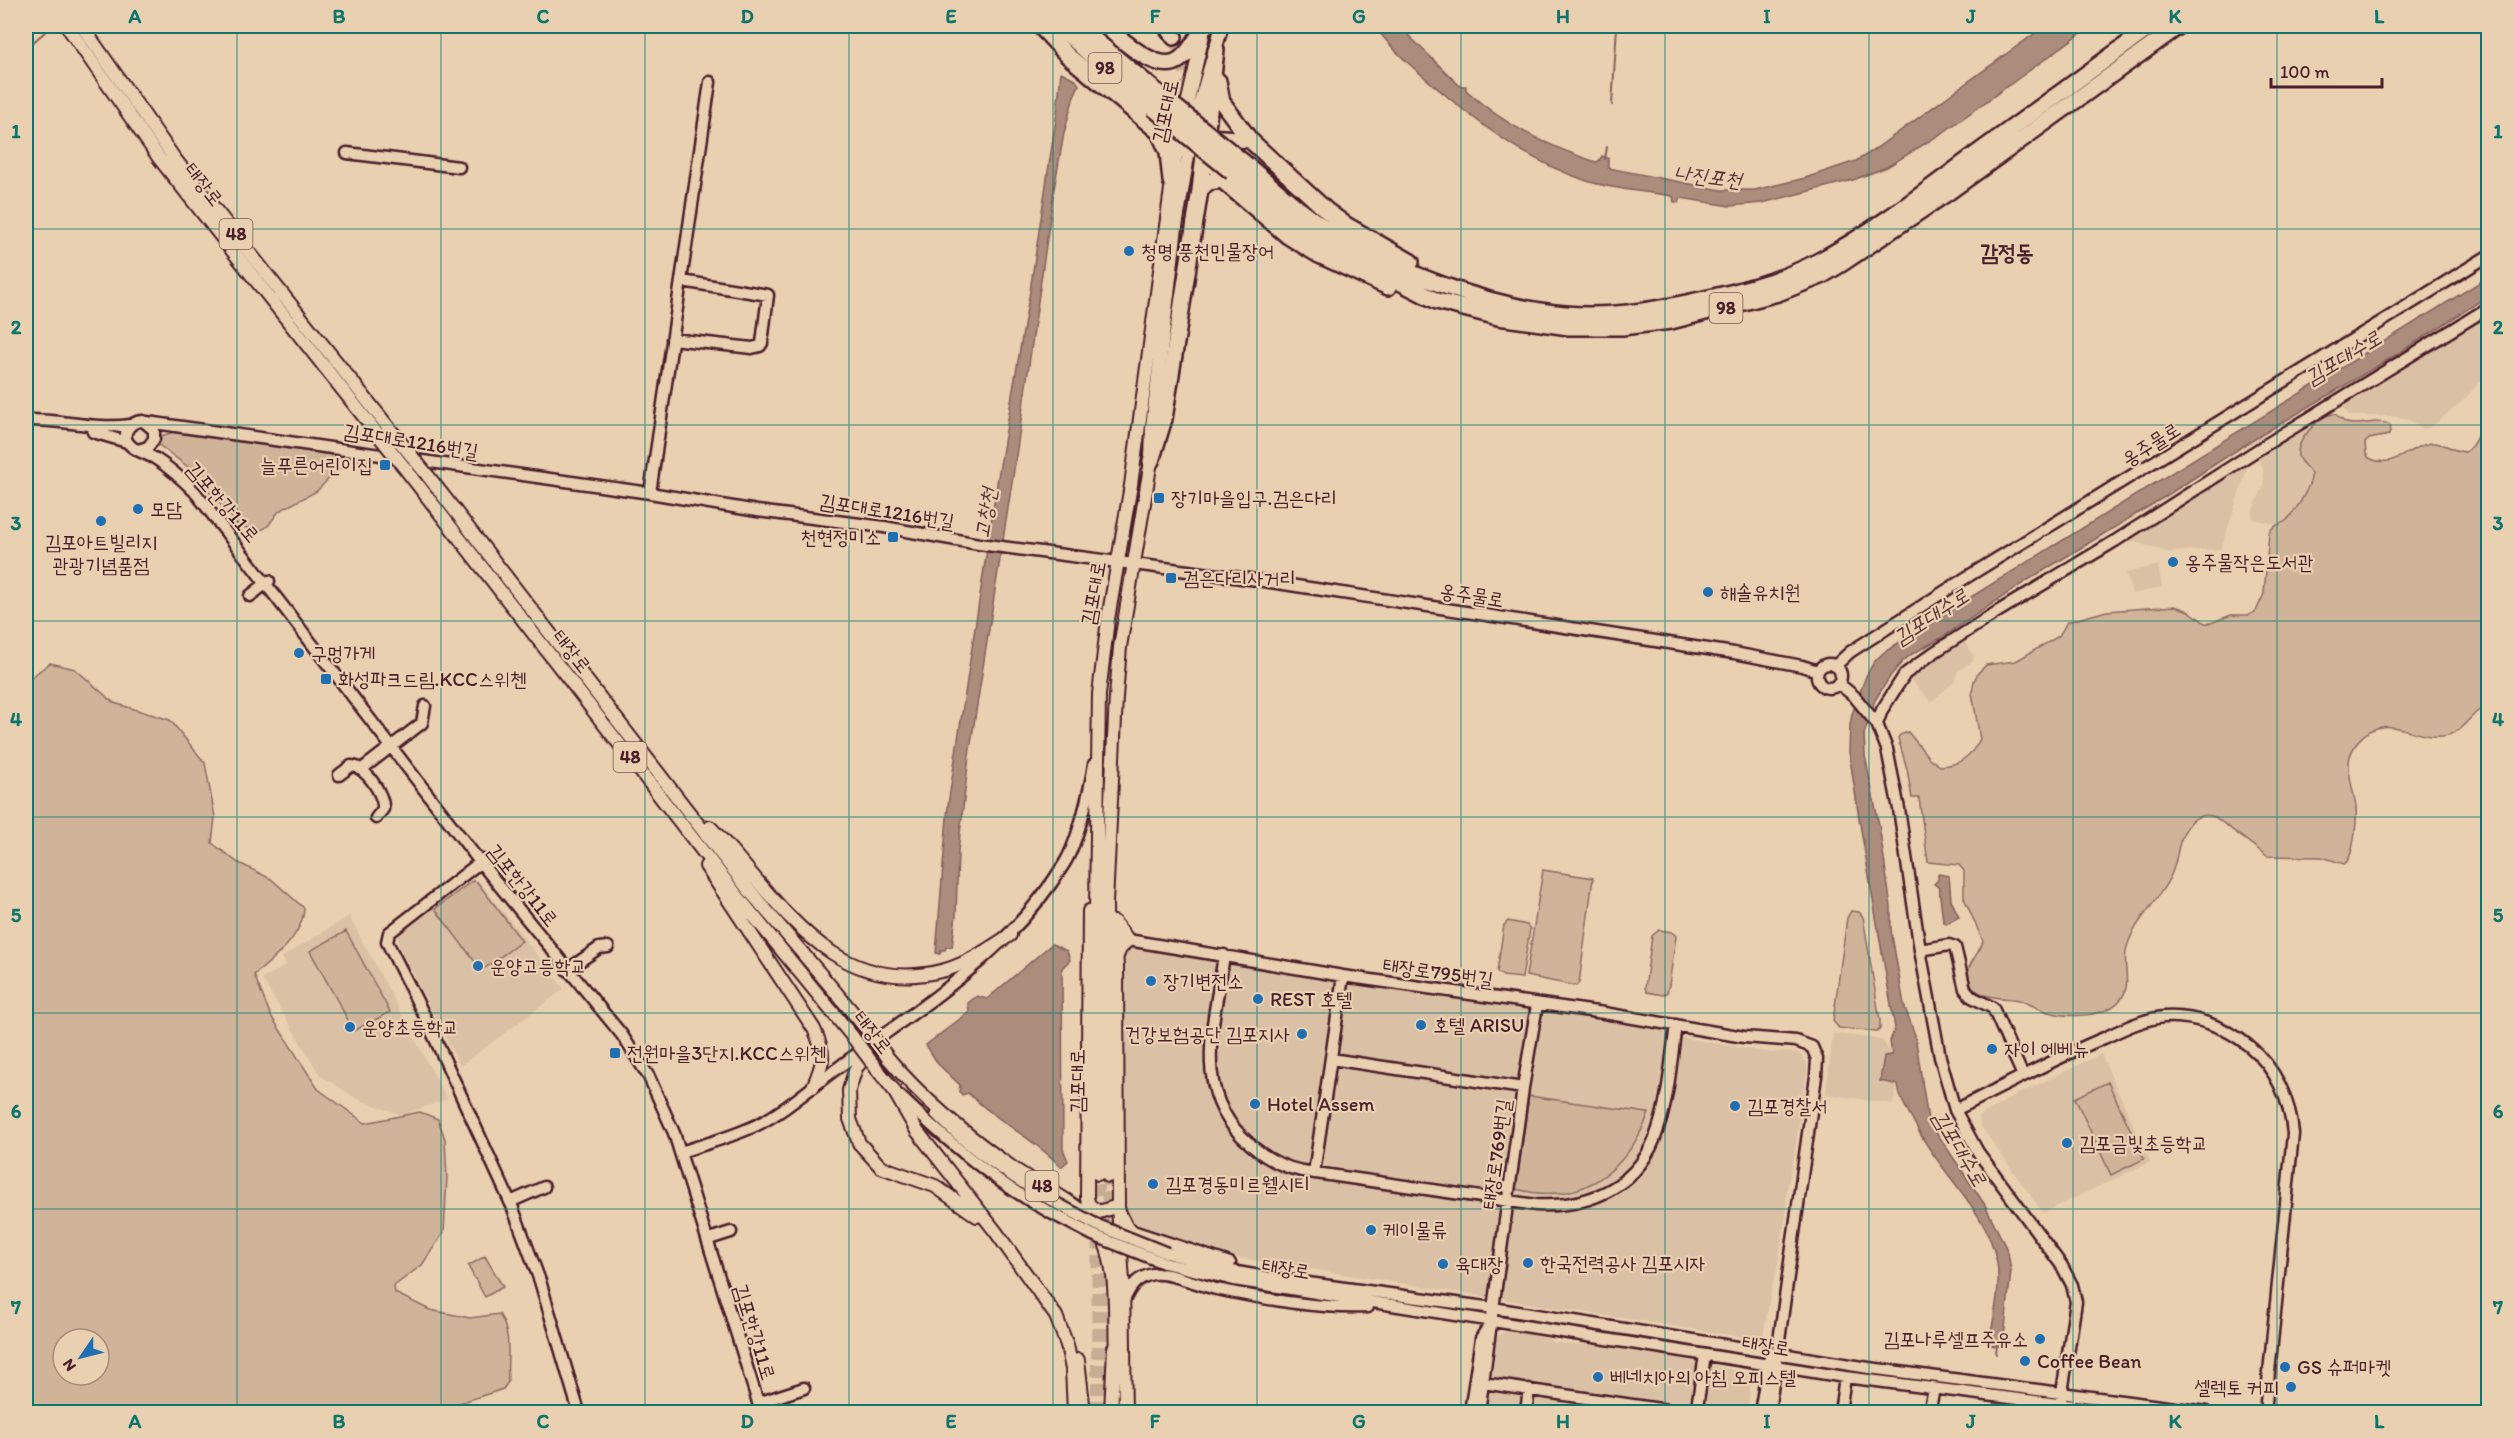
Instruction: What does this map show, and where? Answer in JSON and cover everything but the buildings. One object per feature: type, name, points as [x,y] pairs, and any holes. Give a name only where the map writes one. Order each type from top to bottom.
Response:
[{"type":"highway","points":[[1040,26],[1068,56],[1156,109],[1174,126],[1197,109]]},
{"type":"highway","name":"98","points":[[1059,26],[1097,61],[1291,221],[1327,244],[1437,301],[1498,317],[1569,327],[1622,327],[1698,315],[1778,293],[1821,276],[1895,230],[2179,26]]},
{"type":"highway","name":"98","points":[[1078,26],[1156,109]]},
{"type":"highway","points":[[1105,26],[1152,61],[1167,64],[1178,61],[1191,49],[1205,26]]},
{"type":"highway","name":"98","points":[[1232,171],[1279,193],[1335,234],[1396,266],[1455,288],[1527,309],[1567,314],[1647,311],[1738,292],[1795,272],[1841,249],[2152,26]]},
{"type":"highway","points":[[1151,461],[1164,419],[1197,187],[1208,137],[1216,50]]},
{"type":"highway","points":[[1216,50],[1218,89],[1222,102],[1250,140],[1310,197],[1346,225],[1455,288]]},
{"type":"highway","points":[[1156,109],[1159,132],[1168,152],[1171,181]]},
{"type":"highway","points":[[1176,152],[1190,143],[1208,137],[1250,140]]},
{"type":"highway","points":[[1232,137],[1220,144],[1216,150],[1215,166],[1232,171]]},
{"type":"highway","points":[[1197,187],[1232,171]]},
{"type":"main road","name":"태장로","points":[[67,26],[159,158],[411,476],[740,898],[893,1089]]},
{"type":"main road","name":"태장로","points":[[82,26],[174,158],[428,476],[671,787],[748,890],[865,1027],[905,1078]]},
{"type":"main road","name":"김포대로","points":[[1205,26],[1182,122],[1171,181],[1131,485],[1108,619],[1099,694],[1097,738],[1100,790],[1096,908],[1103,1174],[1106,903],[1120,647],[1151,461],[1152,427],[1176,227],[1197,109],[1222,26]]},
{"type":"main road","name":"김포대로","points":[[1092,777],[1088,962],[1087,1198],[1089,1205],[1099,1212],[1118,1206]]},
{"type":"main road","points":[[671,787],[715,832],[784,911],[818,943],[850,964],[876,972],[926,974],[970,960],[1010,935]]},
{"type":"main road","points":[[673,812],[726,898],[814,1029],[823,1055],[823,1065],[813,1087]]},
{"type":"main road","name":"김포대로","points":[[1111,825],[1116,960],[1118,1206],[1125,1413]]},
{"type":"main road","points":[[1114,921],[1128,940],[1120,949],[1116,960]]},
{"type":"main road","points":[[879,1040],[856,1068],[849,1090],[850,1119],[859,1143],[881,1167],[943,1191],[996,1232]]},
{"type":"main road","name":"48","points":[[905,1078],[992,1153],[1071,1203],[1098,1228],[1109,1256],[1114,1288],[1117,1413]]},
{"type":"main road","name":"48","points":[[893,1089],[917,1131],[996,1232],[1056,1316],[1067,1345],[1072,1369],[1074,1413]]},
{"type":"main road","points":[[1109,1256],[1117,1274],[1123,1306]]},
{"type":"main road","points":[[1056,1316],[1073,1341],[1081,1376],[1084,1413]]},
{"type":"main road","points":[[1111,1413],[1115,1329]]},
{"type":"street","points":[[650,493],[710,82]]},
{"type":"street","points":[[347,153],[459,167]]},
{"type":"street","name":"옹주물로","points":[[1835,666],[1850,652],[1967,577],[2488,256]]},
{"type":"street","points":[[672,339],[752,348],[762,343],[768,295],[682,281]]},
{"type":"street","points":[[1876,724],[1882,710],[1905,675],[1997,612],[2488,308]]},
{"type":"street","points":[[26,420],[59,421],[106,427],[130,425],[138,421],[147,422],[154,430],[153,439]]},
{"type":"street","name":"김포대로1216번길","points":[[147,422],[650,493],[757,511],[884,527],[979,544],[1119,562]]},
{"type":"street","points":[[127,442],[126,433],[130,425]]},
{"type":"street","points":[[26,426],[89,431],[127,442],[138,450],[144,449],[168,426]]},
{"type":"street","name":"김포한강11로","points":[[153,439],[159,455],[197,490],[482,861],[568,970],[624,1034],[652,1076],[666,1103],[761,1408]]},
{"type":"street","name":"김포한강11로","points":[[138,450],[155,458],[195,492],[268,582]]},
{"type":"street","name":"옹주물로","points":[[1119,562],[1261,581],[1734,653],[1818,671]]},
{"type":"street","points":[[250,596],[268,582]]},
{"type":"street","points":[[1825,665],[1835,666],[1840,672],[1838,683],[1829,688],[1822,686],[1818,680],[1818,671],[1825,665]]},
{"type":"street","points":[[1838,683],[1854,696],[1876,724],[1887,749],[1894,777],[1920,950],[1940,1057],[1955,1110],[1969,1138],[2062,1266],[2072,1285],[2076,1309],[2060,1409]]},
{"type":"street","points":[[362,769],[422,723],[425,706]]},
{"type":"street","points":[[681,1151],[731,1136],[791,1105],[966,975],[1010,935],[1032,911],[1066,862],[1080,824],[1092,777],[1097,738]]},
{"type":"street","points":[[339,776],[351,766],[362,769],[383,798],[383,809],[376,818]]},
{"type":"street","points":[[482,861],[389,933],[387,942],[424,1015],[510,1202],[540,1281],[579,1413]]},
{"type":"street","name":"태장로795번길","points":[[1128,940],[1343,976],[1604,1013],[1796,1047],[1808,1053],[1812,1063],[1774,1353]]},
{"type":"street","points":[[1920,950],[1949,945],[1955,947],[1965,989],[1972,997],[1994,1008],[2023,1076]]},
{"type":"street","points":[[568,970],[599,948],[608,947]]},
{"type":"street","points":[[1224,955],[1210,1060],[1214,1092],[1232,1128],[1256,1150],[1288,1168],[1314,1173],[1508,1202],[1556,1206],[1578,1203],[1602,1195],[1631,1173],[1647,1152],[1658,1130],[1676,1025]]},
{"type":"street","points":[[1314,1173],[1343,976]]},
{"type":"street","name":"태장로769번길","points":[[1491,1322],[1523,1088],[1537,1005]]},
{"type":"street","points":[[1955,1110],[2130,1026],[2154,1019],[2173,1017],[2196,1020],[2232,1034],[2252,1049],[2270,1069],[2286,1099],[2294,1145],[2265,1413]]},
{"type":"street","points":[[1330,1059],[1523,1088]]},
{"type":"street","name":"태장로","points":[[905,1078],[957,1136],[1053,1208]]},
{"type":"street","name":"태장로","points":[[893,1089],[980,1166],[1026,1199],[1097,1225],[1165,1258],[1491,1322],[2060,1409],[2121,1413]]},
{"type":"street","name":"김포한강11로","points":[[681,1151],[761,1408]]},
{"type":"street","points":[[510,1202],[544,1187]]},
{"type":"street","points":[[1118,1206],[1127,1226],[1133,1231],[1194,1253],[1252,1268],[1352,1284],[1392,1301]]},
{"type":"street","points":[[709,1239],[731,1232]]},
{"type":"street","points":[[1123,1306],[1135,1282],[1141,1278],[1159,1274],[1243,1295],[1346,1308],[1392,1301]]},
{"type":"street","name":"태장로","points":[[1392,1301],[1493,1308],[1774,1353],[2206,1413]]},
{"type":"street","points":[[1479,1413],[1491,1322]]},
{"type":"street","points":[[1470,1413],[1481,1338],[1491,1322]]},
{"type":"street","points":[[1769,1413],[1774,1353]]},
{"type":"street","points":[[1691,1413],[1697,1407],[1705,1355]]},
{"type":"street","points":[[1760,1413],[1772,1366]]},
{"type":"street","points":[[1840,1413],[1845,1377]]},
{"type":"street","points":[[1483,1383],[1681,1413]]},
{"type":"street","points":[[761,1408],[804,1388]]},
{"type":"street","points":[[1526,1413],[1529,1389]]},
{"type":"street","points":[[1929,1413],[1934,1389]]},
{"type":"shaded area","points":[[1375,26],[1399,26],[1460,86],[1466,86],[1466,90],[1495,114],[1561,149],[1596,162],[1602,156],[1608,158],[1608,168],[1721,190],[1755,190],[1805,178],[1856,161],[2045,26],[2091,26],[1944,132],[1887,167],[1853,180],[1762,203],[1730,206],[1681,198],[1678,203],[1674,202],[1673,196],[1598,184],[1547,165],[1493,132],[1460,107],[1406,61]]},
{"type":"shaded area","points":[[1061,72],[1075,79],[1079,85],[1064,133],[1054,189],[1014,470],[969,756],[958,851],[956,915],[952,947],[946,947],[945,950],[941,950],[940,954],[936,953],[948,805],[998,477],[1030,291]]},
{"type":"shaded area","points":[[2488,277],[2488,296],[2399,353],[2243,446],[2028,580],[1941,638],[1912,654],[1891,675],[1875,700],[1864,734],[1865,756],[1879,825],[1891,907],[1891,930],[1904,1005],[1915,1035],[1928,1120],[1985,1205],[2008,1252],[2011,1271],[2003,1347],[1989,1345],[1998,1284],[1997,1263],[1992,1244],[1973,1209],[1926,1143],[1903,1101],[1898,1085],[1880,1081],[1884,1056],[1892,1055],[1890,1041],[1895,1028],[1849,752],[1852,714],[1866,676],[1874,662],[1883,653],[1921,628]]},
{"type":"shaded area","points":[[2488,314],[2488,372],[2464,400],[2431,427],[2424,429],[2409,420],[2392,416],[2349,416],[2342,404]]},
{"type":"shaded area","points":[[2488,409],[2488,707],[2477,712],[2454,733],[2448,735],[2424,735],[2390,727],[2379,727],[2358,741],[2349,762],[2356,807],[2355,829],[2350,855],[2344,864],[2322,857],[2267,856],[2215,817],[2203,815],[2194,820],[2181,838],[2170,877],[2139,922],[2129,941],[2125,957],[2127,982],[2124,994],[2106,1010],[2076,1016],[2057,1014],[2019,1000],[1984,995],[1973,988],[1968,976],[1970,965],[1983,941],[1964,898],[1964,871],[1959,865],[1928,862],[1919,798],[1912,798],[1898,738],[1900,735],[1908,732],[1929,758],[1940,766],[1959,762],[1973,750],[1980,739],[1972,693],[1978,673],[1986,665],[2016,661],[2059,636],[2067,622],[2107,611],[2175,606],[2189,611],[2205,623],[2231,615],[2249,615],[2256,611],[2264,594],[2269,533],[2272,528],[2289,518],[2308,488],[2311,475],[2299,459],[2298,450],[2310,429],[2323,418],[2335,414],[2345,422],[2352,424],[2381,422],[2391,426],[2389,435],[2369,439],[2365,443],[2366,454],[2369,458],[2386,461],[2432,443],[2465,452],[2476,438]]},
{"type":"shaded area","points":[[2302,427],[2310,429],[2301,443],[2303,465],[2311,475],[2301,501],[2288,519],[2280,525],[2253,519],[2252,512],[2264,485],[2263,468],[2256,455]]},
{"type":"shaded area","points":[[174,432],[360,459],[338,469],[317,491],[279,511],[268,526],[260,531],[239,526],[188,467],[159,445],[157,437]]},
{"type":"shaded area","points":[[2245,464],[2247,469],[2221,549],[2167,552],[2129,540]]},
{"type":"shaded area","points":[[2158,565],[2162,587],[2132,594],[2126,573]]},
{"type":"shaded area","points":[[1963,639],[1974,656],[1973,661],[1958,671],[1954,682],[1931,702],[1909,678]]},
{"type":"shaded area","points":[[50,663],[75,669],[114,703],[170,720],[205,763],[215,817],[212,843],[237,862],[271,879],[304,908],[299,928],[293,937],[254,975],[271,1016],[318,1089],[365,1123],[420,1112],[438,1119],[445,1139],[447,1178],[444,1232],[422,1265],[394,1286],[395,1293],[430,1310],[470,1318],[499,1314],[506,1330],[508,1382],[503,1389],[432,1412],[27,1412],[32,1403],[26,1396],[26,681]]},
{"type":"shaded area","points":[[1543,870],[1593,878],[1579,983],[1576,986],[1526,976]]},
{"type":"shaded area","points":[[1938,874],[1949,876],[1951,900],[1959,917],[1946,924],[1943,921],[1939,888],[1934,884],[1938,880]]},
{"type":"shaded area","name":"운양고등학교","points":[[471,880],[478,880],[564,989],[460,1066],[398,944],[398,935]]},
{"type":"shaded area","points":[[472,881],[477,882],[522,941],[485,968],[479,967],[435,909]]},
{"type":"shaded area","points":[[1851,911],[1859,912],[1863,917],[1880,1021],[1880,1029],[1877,1032],[1839,1028],[1833,1021],[1847,918]]},
{"type":"shaded area","name":"운양초등학교","points":[[349,916],[447,1099],[402,1115],[357,1099],[320,1075],[262,979],[286,965],[282,957]]},
{"type":"shaded area","points":[[1508,921],[1527,925],[1530,929],[1522,978],[1503,976],[1497,972],[1504,925]]},
{"type":"shaded area","points":[[1659,930],[1672,932],[1676,936],[1669,985],[1667,993],[1663,995],[1647,992],[1645,988],[1652,936]]},
{"type":"shaded area","points":[[346,931],[390,1012],[354,1031],[310,951]]},
{"type":"shaded area","points":[[1052,944],[1067,951],[1070,960],[1062,968],[1063,1149],[1068,1161],[1061,1167],[1039,1147],[968,1093],[962,1095],[959,1092],[960,1085],[938,1064],[926,1045],[969,1012],[968,1003],[977,996],[987,999]]},
{"type":"shaded area","points":[[1132,945],[1209,956],[1240,966],[1621,1022],[1661,1030],[1690,1039],[1772,1053],[1784,1051],[1799,1053],[1807,1063],[1807,1070],[1786,1195],[1787,1208],[1777,1270],[1763,1335],[1755,1339],[1240,1258],[1157,1236],[1138,1228],[1131,1223],[1125,1210],[1123,1191],[1121,955],[1127,947]]},
{"type":"shaded area","points":[[1833,1033],[1882,1040],[1892,1055],[1880,1081],[1896,1084],[1893,1104],[1826,1094]]},
{"type":"shaded area","name":"김포금빛초등학교","points":[[2101,1054],[2150,1162],[2043,1213],[1980,1125],[1979,1116],[2018,1094]]},
{"type":"shaded area","points":[[2108,1082],[2144,1159],[2111,1175],[2075,1098]]},
{"type":"shaded area","points":[[1529,1096],[1649,1113],[1628,1153],[1598,1180],[1561,1193],[1539,1193],[1516,1189]]},
{"type":"shaded area","points":[[485,1256],[503,1287],[485,1297],[468,1266]]},
{"type":"shaded area","points":[[1509,1330],[1545,1337],[1553,1342],[1586,1344],[1677,1358],[1746,1373],[1751,1379],[1747,1412],[1484,1412],[1494,1343],[1497,1336]]},
{"type":"waterway","points":[[1612,105],[1617,26]]},
{"type":"waterway","points":[[26,48],[45,32]]},
{"type":"waterway","points":[[1605,159],[1607,147]]},
{"type":"waterway","name":"김포대수로","points":[[1996,1354],[1997,1344]]},
{"type":"tunnel","points":[[1174,37],[1184,59],[1191,95]]},
{"type":"tunnel","points":[[1193,140],[1193,185]]},
{"type":"tunnel","points":[[1097,1412],[1098,1174]]},
{"type":"tunnel","points":[[1107,1240],[1108,1176]]},
{"type":"tunnel","points":[[1105,1412],[1107,1261]]},
{"type":"place","name":"청명 풍천민물장어","points":[[1129,251]]},
{"type":"place","name":"늘푸른어린이집","points":[[385,465]]},
{"type":"place","name":"장기마을입구.검은다리","points":[[1159,498]]},
{"type":"place","name":"모담","points":[[138,509]]},
{"type":"place","name":"김포아트빌리지 관광기념품점","points":[[101,521]]},
{"type":"place","name":"천현정미소","points":[[893,537]]},
{"type":"place","name":"옹주물작은도서관","points":[[2173,562]]},
{"type":"place","name":"검은다리사거리","points":[[1171,578]]},
{"type":"place","name":"해솔유치원","points":[[1708,592]]},
{"type":"place","name":"구멍가게","points":[[299,653]]},
{"type":"place","name":"화성파크드림.KCC스위첸","points":[[326,679]]},
{"type":"place","name":"운양고등학교","points":[[478,966]]},
{"type":"place","name":"장기변전소","points":[[1151,981]]},
{"type":"place","name":"REST 호텔","points":[[1258,999]]},
{"type":"place","name":"호텔 ARISU","points":[[1421,1025]]},
{"type":"place","name":"운양초등학교","points":[[350,1027]]},
{"type":"place","name":"건강보험공단 김포지사","points":[[1302,1034]]},
{"type":"place","name":"자이 에베뉴","points":[[1992,1049]]},
{"type":"place","name":"전원마을3단지.KCC스위첸","points":[[615,1053]]},
{"type":"place","name":"Hotel Assem","points":[[1255,1104]]},
{"type":"place","name":"김포경찰서","points":[[1735,1106]]},
{"type":"place","name":"김포금빛초등학교","points":[[2067,1143]]},
{"type":"place","name":"김포경동미르웰시티","points":[[1153,1184]]},
{"type":"place","name":"케이물류","points":[[1371,1230]]},
{"type":"place","name":"한국전력공사 김포시자","points":[[1528,1263]]},
{"type":"place","name":"육대장","points":[[1443,1264]]},
{"type":"place","name":"김포나루셀프주유소","points":[[2040,1339]]},
{"type":"place","name":"Coffee Bean","points":[[2025,1361]]},
{"type":"place","name":"GS 슈퍼마켓","points":[[2285,1367]]},
{"type":"place","name":"베네치아의 아침 오피스텔","points":[[1598,1377]]},
{"type":"place","name":"셀렉토 커피","points":[[2291,1387]]},
{"type":"district","name":"감정동","points":[[2007,252]]},
{"type":"water label","name":"나진포천","points":[[1708,176]]},
{"type":"water label","name":"고창천","points":[[985,513]]}]
